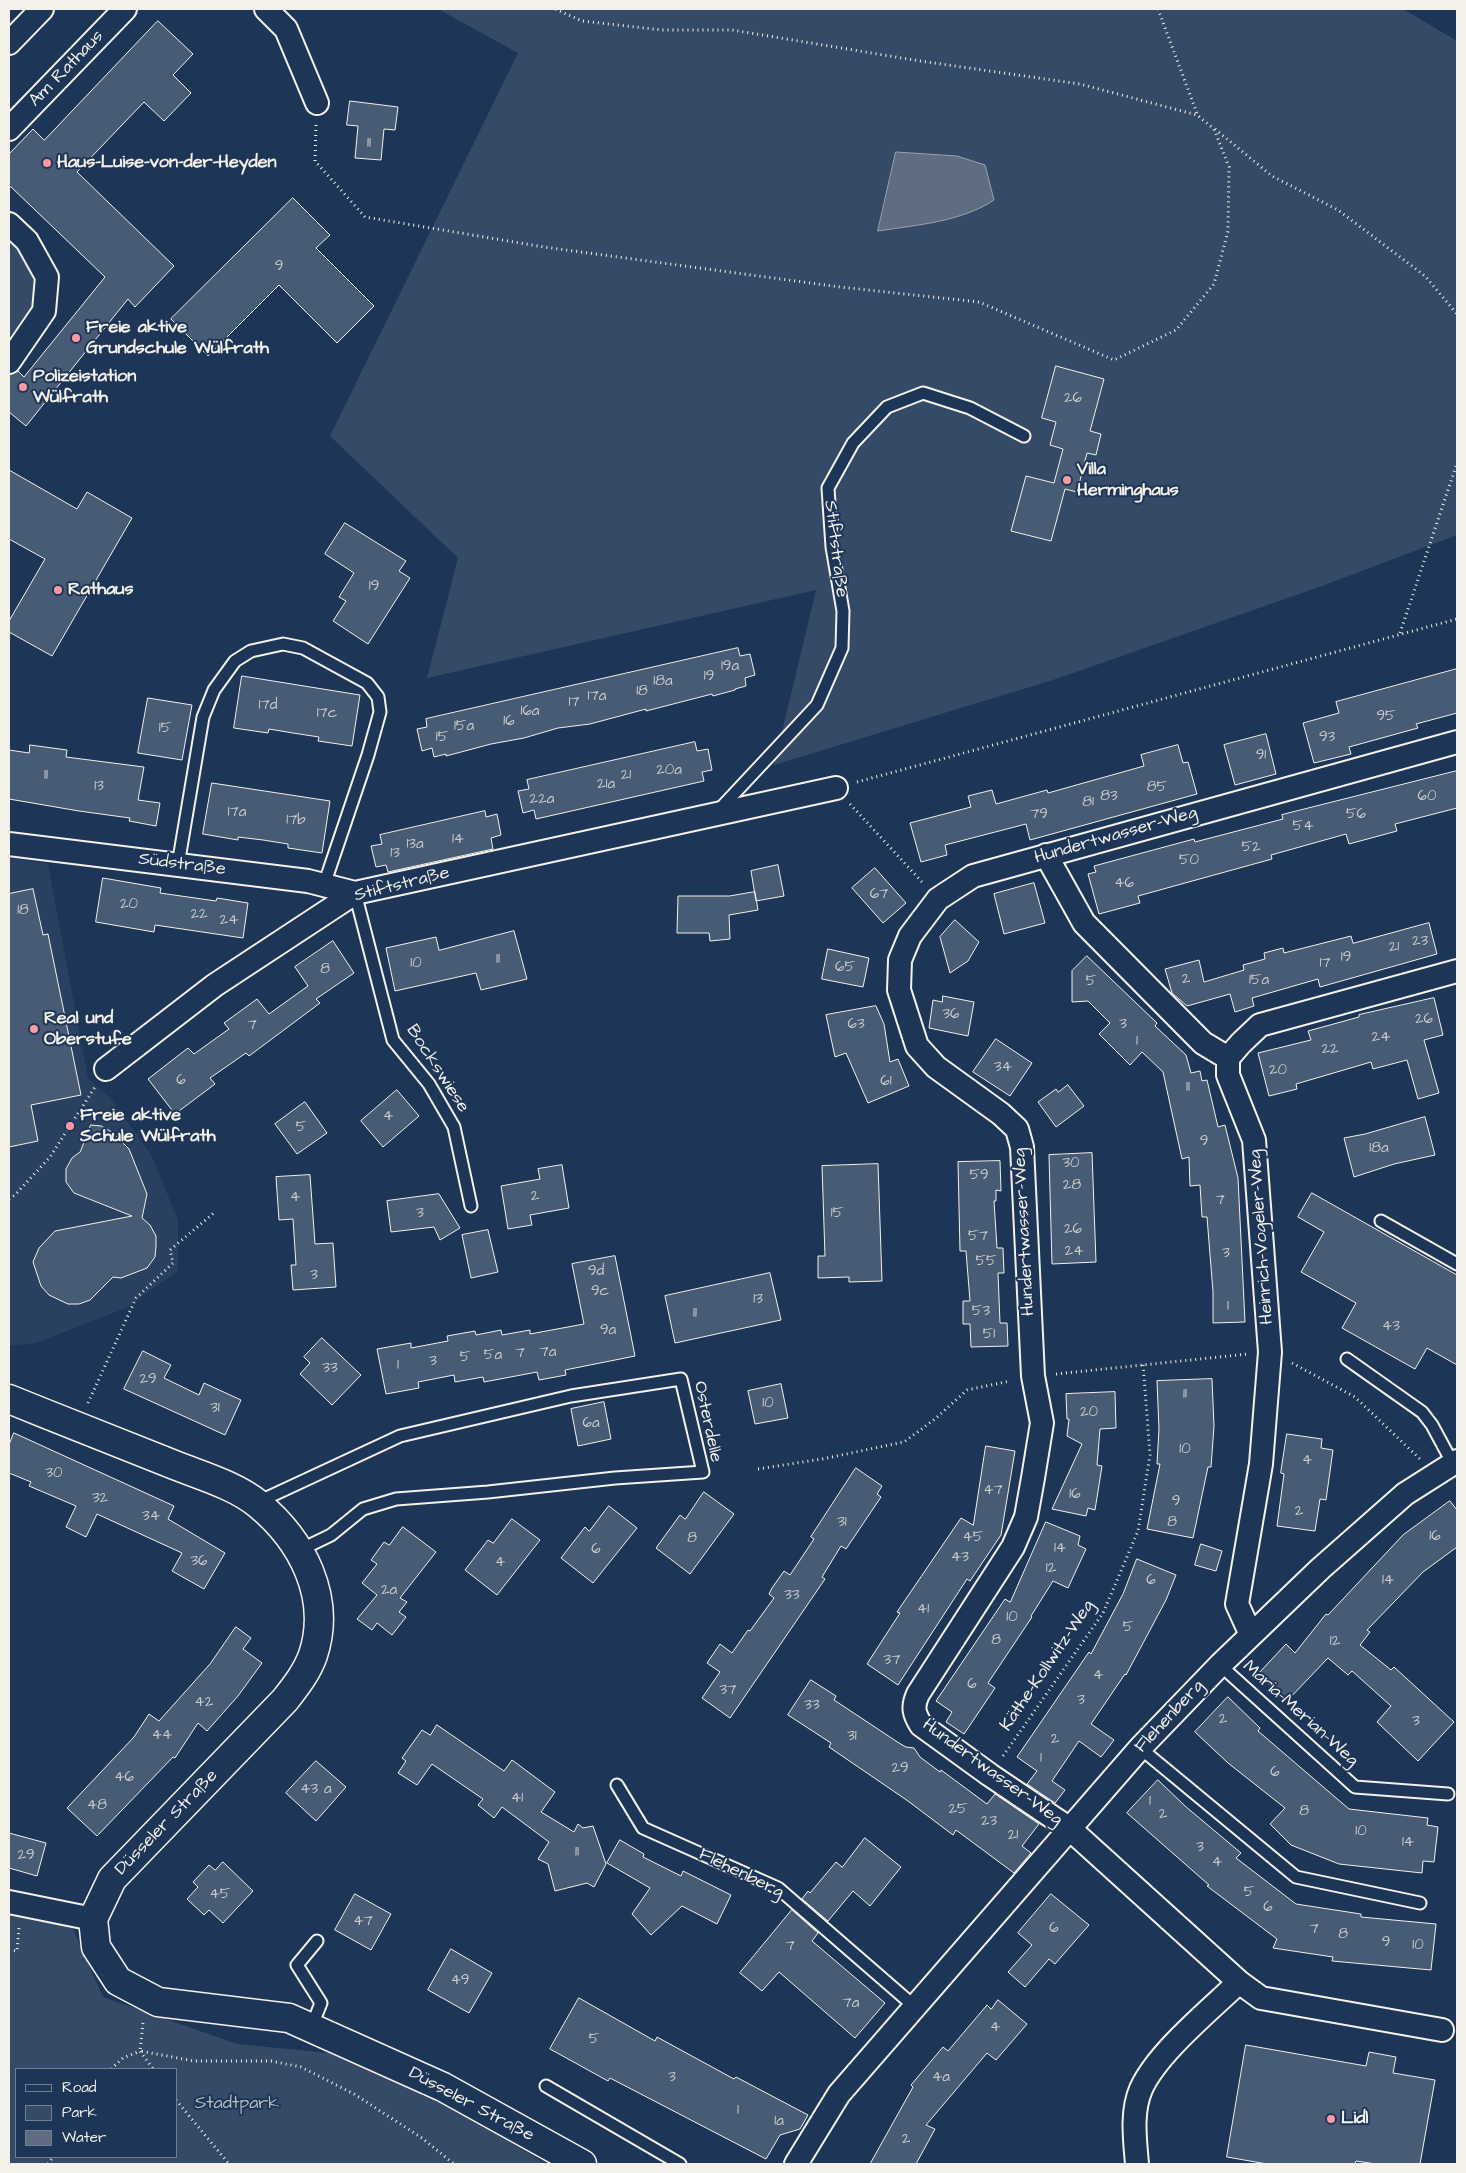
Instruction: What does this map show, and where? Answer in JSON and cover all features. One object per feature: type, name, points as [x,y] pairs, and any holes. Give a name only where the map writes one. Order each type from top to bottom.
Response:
[{"type":"main road","name":"Düsseler Straße","points":[[9,1400],[220,1483],[256,1503],[282,1526],[300,1550],[314,1579],[319,1626],[313,1654],[303,1677],[285,1700],[112,1879],[93,1920],[96,1947],[118,1980],[158,2002],[289,2018],[443,2086],[582,2164]]},
{"type":"street","points":[[9,44],[42,9]]},
{"type":"street","name":"Am Rathaus","points":[[9,129],[126,9]]},
{"type":"street","points":[[266,9],[286,29],[317,103]]},
{"type":"street","points":[[9,224],[27,241],[47,278],[44,311],[9,362]]},
{"type":"street","name":"Hundertwasser-Weg","points":[[1442,2030],[1260,1998],[1070,1829],[990,1775],[922,1725],[914,1715],[914,1704],[1013,1547],[1026,1517],[1042,1423],[1033,1376],[1022,1147],[1017,1129],[1001,1114],[936,1067],[917,1046],[899,990],[900,960],[910,936],[938,899],[973,876],[1457,742]]},
{"type":"street","name":"Stiftstraße","points":[[106,1069],[215,985],[355,894],[836,788]]},
{"type":"street","name":"Südstraße","points":[[9,844],[308,881],[355,894]]},
{"type":"street","points":[[1046,855],[1084,924],[1203,1043],[1228,1058],[1260,1025],[1457,971]]},
{"type":"street","name":"Heinrich-Vogeler-Weg","points":[[1228,1058],[1228,1075],[1254,1140],[1270,1352],[1261,1464],[1237,1604],[1251,1635]]},
{"type":"street","name":"Flehenberg","points":[[796,2164],[839,2094],[1140,1748],[1220,1665],[1320,1570],[1405,1494],[1455,1462]]},
{"type":"street","points":[[14,1904],[93,1920]]},
{"type":"street","points":[[1137,2164],[1134,2122],[1141,2089],[1160,2058],[1240,1982]]},
{"type":"lane","name":"Stiftstraße","points":[[715,814],[817,705],[842,648],[844,611],[832,548],[828,488],[852,443],[887,406],[923,393],[970,408],[1024,436]]},
{"type":"lane","points":[[178,865],[203,717],[214,690],[235,661],[251,651],[283,644],[302,648],[367,683],[378,698],[380,712],[368,755],[324,886]]},
{"type":"lane","name":"Bockswiese","points":[[355,894],[392,1040],[429,1084],[454,1127],[471,1206]]},
{"type":"lane","points":[[1381,1221],[1457,1264]]},
{"type":"lane","points":[[1347,1359],[1422,1412],[1455,1462]]},
{"type":"lane","name":"Osterdelle","points":[[256,1503],[400,1436],[571,1396],[681,1378],[703,1472],[615,1478],[488,1492],[396,1499],[363,1510],[331,1535],[300,1550]]},
{"type":"lane","name":"Maria-Merian-Weg","points":[[1220,1665],[1355,1787],[1448,1794]]},
{"type":"lane","points":[[1140,1748],[1296,1877],[1420,1903]]},
{"type":"lane","name":"Flehenberg","points":[[617,1785],[642,1828],[778,1888],[914,2006]]},
{"type":"lane","points":[[311,2028],[321,2003],[297,1966],[317,1941]]},
{"type":"lane","points":[[546,2086],[680,2164]]},
{"type":"path","points":[[555,9],[582,20],[662,30],[732,30],[920,61],[1080,84],[1197,115],[1272,176],[1338,210],[1424,276],[1457,314]]},
{"type":"path","points":[[317,103],[315,161],[365,217],[554,248],[840,286],[979,302],[1114,360],[1176,330],[1214,284],[1228,231],[1229,167],[1214,129],[1197,115],[1158,9]]},
{"type":"path","points":[[1400,634],[1457,463]]},
{"type":"path","points":[[938,899],[836,788],[1457,619]]},
{"type":"path","points":[[9,1199],[50,1157],[106,1069]]},
{"type":"path","points":[[87,1404],[136,1298],[173,1263],[170,1250],[215,1212]]},
{"type":"path","name":"Käthe-Kollwitz-Weg","points":[[990,1775],[1103,1612],[1138,1531],[1150,1455],[1143,1364]]},
{"type":"path","points":[[758,1469],[822,1459],[904,1442],[935,1420],[967,1390],[1033,1376]]},
{"type":"path","points":[[9,1950],[17,1951],[14,1904]]},
{"type":"path","points":[[147,1996],[140,2051],[152,2068]]},
{"type":"path","points":[[111,2068],[123,2058],[140,2051],[194,2061],[271,2061],[301,2067],[354,2094],[422,2138],[454,2164]]},
{"type":"path","points":[[178,2102],[229,2164]]},
{"type":"shaded area","name":"Freie aktive Schule Wülfrath","points":[[9,858],[48,864],[88,1078],[110,1098],[151,1154],[178,1220],[178,1271],[126,1308],[36,1343],[9,1346]]},
{"type":"green space","points":[[438,9],[1403,9],[1457,41],[1457,535],[1322,586],[1056,679],[774,765],[816,590],[427,678],[458,558],[330,436],[518,53]]},
{"type":"green space","points":[[9,233],[37,277],[35,302],[9,338]]},
{"type":"green space","name":"Stadtpark","points":[[9,1912],[72,1927],[103,1997],[237,2044],[329,2053],[451,2106],[546,2164],[9,2164]]},
{"type":"water","points":[[896,152],[957,156],[985,165],[994,200],[953,218],[878,231]]},
{"type":"building","name":"Haus-Luise-von-der-Heyden","points":[[158,21],[193,54],[173,75],[191,93],[164,121],[144,102],[77,172],[174,266],[135,307],[128,299],[26,426],[9,412],[9,375],[18,371],[24,377],[105,277],[9,185],[9,154],[33,129],[44,140]]},
{"type":"building","points":[[350,101],[398,107],[395,130],[384,129],[381,160],[355,158],[358,126],[347,125]]},
{"type":"building","points":[[293,198],[330,235],[316,248],[374,306],[337,343],[279,285],[208,356],[171,319]]},
{"type":"building","name":"Villa Herminghaus","points":[[1056,366],[1104,379],[1090,431],[1101,434],[1096,455],[1087,453],[1077,492],[1065,489],[1051,541],[1011,531],[1026,476],[1054,483],[1063,449],[1050,445],[1056,422],[1042,418]]},
{"type":"building","name":"Rathaus","points":[[9,470],[77,509],[87,492],[132,518],[52,656],[9,632],[9,621],[45,559],[9,539]]},
{"type":"building","points":[[345,523],[406,561],[399,571],[410,578],[368,644],[333,621],[346,601],[339,597],[354,573],[325,554]]},
{"type":"building","points":[[738,648],[740,656],[750,654],[755,675],[745,678],[746,686],[735,690],[646,711],[646,709],[590,724],[558,728],[446,756],[446,754],[434,757],[432,748],[422,751],[417,729],[427,727],[426,719]]},
{"type":"building","points":[[1457,669],[1457,713],[1416,724],[1418,728],[1349,747],[1351,754],[1314,763],[1303,723],[1339,713],[1336,702]]},
{"type":"building","points":[[242,676],[360,695],[352,746],[318,741],[319,737],[269,729],[268,733],[234,728]]},
{"type":"building","points":[[148,698],[192,705],[182,760],[138,753]]},
{"type":"building","points":[[1266,734],[1276,774],[1235,785],[1224,745]]},
{"type":"building","points":[[695,742],[697,751],[708,749],[712,770],[702,772],[704,781],[536,819],[534,810],[523,813],[518,791],[529,789],[527,780]]},
{"type":"building","points":[[30,745],[67,750],[66,757],[144,767],[138,800],[160,803],[156,826],[129,821],[130,818],[9,799],[9,750],[29,753]]},
{"type":"building","points":[[1178,745],[1183,763],[1188,762],[1197,794],[1030,840],[1026,824],[945,845],[947,855],[921,862],[910,823],[971,807],[968,796],[992,790],[996,804],[1047,790],[1048,793],[1144,766],[1141,755]]},
{"type":"building","points":[[1457,771],[1457,808],[1395,824],[1397,831],[1349,844],[1346,834],[1271,855],[1272,859],[1138,896],[1140,903],[1099,914],[1088,874],[1096,872],[1094,866],[1194,839],[1195,842],[1283,819],[1282,815]]},
{"type":"building","points":[[212,783],[330,801],[322,853],[288,848],[288,844],[263,840],[238,837],[238,840],[203,834]]},
{"type":"building","points":[[485,811],[486,817],[497,814],[501,835],[491,838],[493,849],[388,872],[386,865],[376,867],[371,846],[382,844],[380,835]]},
{"type":"building","points":[[778,865],[784,896],[756,901],[751,871]]},
{"type":"building","points":[[875,868],[906,903],[883,923],[852,888]]},
{"type":"building","points":[[103,878],[161,888],[160,893],[216,901],[217,898],[248,903],[243,938],[155,925],[154,932],[96,922]]},
{"type":"building","points":[[1034,883],[1045,923],[1004,934],[994,894]]},
{"type":"building","name":"Real und Oberstufe","points":[[33,889],[43,935],[48,934],[81,1095],[31,1105],[38,1141],[9,1147],[9,894]]},
{"type":"building","points":[[755,892],[758,910],[729,915],[730,939],[710,941],[709,933],[677,933],[678,896],[729,896]]},
{"type":"building","points":[[955,920],[979,942],[968,961],[950,973],[940,937]]},
{"type":"building","points":[[1429,923],[1437,954],[1320,987],[1318,979],[1252,998],[1254,1006],[1235,1012],[1230,994],[1187,1006],[1172,993],[1165,969],[1199,960],[1204,982],[1244,970],[1243,965],[1265,959],[1264,953],[1283,948],[1284,953],[1351,936],[1353,943]]},
{"type":"building","points":[[514,931],[527,979],[481,990],[476,973],[395,991],[386,948],[436,937],[439,950]]},
{"type":"building","points":[[333,941],[354,973],[316,999],[320,1003],[249,1056],[246,1053],[210,1078],[215,1084],[175,1114],[148,1079],[188,1048],[194,1054],[229,1029],[224,1023],[257,999],[269,1014],[308,986],[295,967]]},
{"type":"building","points":[[828,949],[869,958],[863,987],[822,979]]},
{"type":"building","points":[[1087,956],[1157,1023],[1155,1026],[1186,1055],[1191,1073],[1200,1071],[1202,1081],[1207,1080],[1218,1127],[1225,1125],[1238,1178],[1245,1322],[1213,1323],[1213,1292],[1207,1217],[1202,1217],[1200,1185],[1190,1186],[1189,1157],[1182,1159],[1163,1072],[1142,1052],[1130,1065],[1099,1034],[1110,1023],[1088,1001],[1072,1002],[1072,971]]},
{"type":"building","points":[[943,996],[974,1002],[968,1036],[929,1028],[933,1000],[942,1002]]},
{"type":"building","points":[[1434,998],[1443,1035],[1424,1040],[1439,1093],[1418,1099],[1407,1060],[1373,1069],[1371,1062],[1296,1084],[1297,1089],[1269,1096],[1258,1053],[1311,1040],[1308,1031],[1359,1017],[1359,1015]]},
{"type":"building","points":[[876,1006],[884,1024],[890,1062],[898,1059],[909,1086],[868,1103],[846,1053],[835,1057],[826,1015]]},
{"type":"building","points":[[996,1039],[1032,1063],[1010,1096],[973,1072]]},
{"type":"building","points":[[1068,1085],[1084,1106],[1056,1127],[1038,1102],[1056,1089],[1058,1092]]},
{"type":"building","points":[[397,1090],[419,1116],[383,1147],[361,1121]]},
{"type":"building","points":[[305,1102],[327,1133],[297,1154],[275,1124]]},
{"type":"building","points":[[1425,1117],[1435,1155],[1394,1164],[1354,1177],[1344,1138]]},
{"type":"building","points":[[91,1125],[101,1126],[112,1132],[129,1149],[147,1194],[142,1218],[150,1225],[156,1236],[155,1257],[147,1268],[121,1278],[113,1277],[90,1300],[79,1304],[68,1304],[49,1295],[41,1286],[33,1262],[39,1248],[55,1231],[132,1216],[74,1193],[66,1182],[66,1169],[72,1158],[80,1152]]},
{"type":"building","points":[[1092,1153],[1096,1262],[1052,1264],[1049,1155]]},
{"type":"building","points":[[1000,1161],[1001,1191],[996,1190],[996,1201],[994,1201],[997,1248],[1003,1248],[1004,1273],[998,1273],[1000,1323],[1007,1323],[1008,1346],[971,1347],[970,1324],[963,1324],[963,1301],[970,1301],[966,1251],[960,1251],[958,1162]]},
{"type":"building","points":[[878,1164],[882,1281],[849,1282],[849,1277],[818,1278],[818,1256],[825,1256],[822,1166]]},
{"type":"building","points":[[562,1165],[569,1208],[530,1215],[532,1225],[508,1229],[501,1186],[540,1179],[538,1169]]},
{"type":"building","points":[[310,1175],[315,1244],[333,1243],[336,1287],[293,1290],[291,1265],[296,1265],[293,1219],[279,1220],[276,1177]]},
{"type":"building","points":[[1312,1193],[1457,1275],[1457,1365],[1427,1348],[1415,1369],[1342,1328],[1356,1303],[1301,1272],[1324,1232],[1298,1217]]},
{"type":"building","points":[[439,1194],[460,1228],[440,1240],[434,1227],[391,1232],[387,1201]]},
{"type":"building","points":[[488,1230],[498,1272],[471,1278],[462,1235]]},
{"type":"building","points":[[615,1256],[635,1356],[565,1370],[566,1375],[539,1380],[537,1372],[484,1382],[483,1377],[455,1382],[454,1375],[418,1382],[419,1388],[386,1394],[377,1349],[411,1343],[411,1348],[448,1341],[447,1336],[475,1331],[476,1335],[501,1330],[502,1335],[530,1330],[530,1334],[584,1324],[572,1264]]},
{"type":"building","points":[[770,1273],[781,1320],[675,1343],[665,1296]]},
{"type":"building","points":[[322,1338],[361,1375],[332,1405],[300,1374],[310,1363],[304,1357]]},
{"type":"building","points":[[143,1351],[171,1365],[164,1378],[199,1395],[204,1383],[241,1400],[225,1435],[124,1389]]},
{"type":"building","points":[[1212,1379],[1214,1426],[1211,1467],[1208,1467],[1193,1538],[1147,1529],[1160,1464],[1157,1464],[1159,1429],[1157,1381]]},
{"type":"building","points":[[781,1384],[788,1418],[755,1424],[748,1391]]},
{"type":"building","points":[[1115,1392],[1116,1428],[1100,1429],[1097,1465],[1102,1466],[1095,1510],[1088,1508],[1086,1516],[1052,1509],[1082,1444],[1067,1436],[1069,1419],[1067,1419],[1066,1394]]},
{"type":"building","points":[[604,1402],[611,1439],[578,1446],[571,1409]]},
{"type":"building","points":[[14,1433],[174,1506],[168,1519],[225,1553],[204,1589],[172,1571],[182,1553],[97,1514],[86,1537],[66,1527],[76,1506],[29,1486],[31,1482],[9,1473],[9,1445]]},
{"type":"building","points":[[1287,1434],[1322,1439],[1321,1448],[1333,1450],[1326,1500],[1320,1499],[1315,1531],[1277,1526],[1284,1474],[1281,1473]]},
{"type":"building","points":[[986,1446],[1015,1451],[1001,1535],[970,1581],[967,1579],[898,1685],[867,1664],[900,1613],[897,1612],[961,1518],[973,1525]]},
{"type":"building","points":[[856,1468],[882,1486],[877,1494],[881,1497],[846,1549],[841,1546],[822,1577],[825,1579],[730,1718],[702,1698],[720,1672],[707,1663],[720,1644],[732,1653],[748,1630],[750,1631],[774,1598],[769,1594],[772,1588],[784,1571],[790,1575],[814,1539],[811,1537]]},
{"type":"building","points":[[704,1492],[734,1514],[690,1574],[656,1548],[680,1515],[685,1519]]},
{"type":"building","points":[[1450,1501],[1457,1510],[1457,1547],[1423,1572],[1367,1630],[1370,1632],[1360,1645],[1391,1670],[1394,1667],[1454,1722],[1418,1761],[1377,1722],[1391,1706],[1352,1671],[1348,1675],[1328,1658],[1287,1701],[1258,1674],[1286,1644],[1295,1653],[1326,1614],[1328,1615],[1403,1535]]},
{"type":"building","points":[[609,1506],[637,1528],[593,1583],[561,1558],[585,1527],[589,1531]]},
{"type":"building","points":[[512,1519],[540,1540],[497,1595],[465,1570],[488,1540],[493,1543]]},
{"type":"building","points":[[1046,1522],[1080,1536],[1078,1545],[1086,1549],[1068,1588],[1053,1581],[1032,1617],[988,1683],[995,1688],[964,1734],[946,1722],[952,1712],[936,1701],[1005,1599],[1010,1602]]},
{"type":"building","points":[[403,1527],[436,1552],[400,1598],[407,1602],[399,1612],[406,1617],[392,1635],[377,1623],[372,1630],[357,1619],[377,1595],[362,1583],[377,1564],[371,1560],[384,1542],[389,1545]]},
{"type":"building","points":[[1201,1544],[1222,1551],[1216,1571],[1195,1565]]},
{"type":"building","points":[[1137,1559],[1176,1575],[1166,1600],[1126,1675],[1091,1724],[1114,1740],[1101,1757],[1079,1741],[1052,1781],[1065,1790],[1055,1803],[1027,1784],[1037,1771],[1017,1757],[1089,1652],[1091,1654],[1123,1594]]},
{"type":"building","points":[[236,1627],[251,1638],[243,1649],[262,1663],[238,1696],[207,1731],[198,1723],[175,1758],[173,1757],[97,1836],[67,1808],[134,1737],[149,1714],[159,1721],[210,1664]]},
{"type":"building","points":[[811,1680],[836,1696],[834,1700],[899,1743],[906,1747],[914,1748],[920,1757],[987,1804],[995,1794],[1039,1824],[1022,1846],[1031,1853],[1014,1873],[956,1830],[953,1835],[908,1801],[829,1747],[831,1743],[788,1715]]},
{"type":"building","points":[[1228,1697],[1260,1728],[1258,1731],[1349,1809],[1428,1818],[1427,1825],[1438,1827],[1434,1862],[1423,1861],[1422,1873],[1339,1864],[1291,1845],[1270,1824],[1285,1808],[1228,1763],[1195,1732]]},
{"type":"building","points":[[437,1725],[504,1771],[512,1760],[555,1792],[541,1812],[574,1832],[578,1824],[583,1828],[593,1826],[606,1864],[594,1887],[587,1883],[555,1891],[548,1864],[538,1859],[549,1842],[502,1807],[494,1818],[478,1805],[483,1799],[432,1764],[417,1785],[398,1773],[406,1761],[402,1758],[422,1730],[430,1735]]},
{"type":"building","points":[[316,1761],[346,1787],[316,1821],[286,1793]]},
{"type":"building","points":[[1158,1780],[1185,1806],[1241,1853],[1236,1858],[1296,1904],[1361,1914],[1361,1917],[1436,1924],[1431,1970],[1332,1961],[1333,1957],[1273,1948],[1277,1939],[1207,1886],[1209,1885],[1127,1813]]},
{"type":"building","points":[[9,1833],[46,1843],[37,1876],[9,1868]]},
{"type":"building","points":[[865,1838],[901,1867],[870,1906],[853,1891],[828,1921],[802,1899],[808,1891],[810,1893],[836,1862],[842,1867]]},
{"type":"building","points":[[620,1840],[644,1854],[643,1857],[681,1876],[683,1871],[731,1895],[717,1924],[682,1906],[651,1935],[632,1914],[650,1888],[607,1863]]},
{"type":"building","points":[[223,1862],[253,1891],[223,1923],[209,1910],[204,1915],[187,1899],[198,1887],[193,1882],[209,1865],[215,1870]]},
{"type":"building","points":[[355,1894],[391,1914],[371,1950],[335,1930]]},
{"type":"building","points":[[1051,1894],[1089,1925],[1055,1964],[1049,1959],[1025,1987],[1008,1972],[1032,1945],[1018,1933]]},
{"type":"building","points":[[792,1910],[818,1933],[812,1941],[885,2003],[855,2038],[779,1972],[762,1991],[740,1973]]},
{"type":"building","points":[[451,1949],[492,1973],[469,2013],[428,1990]]},
{"type":"building","points":[[579,1998],[655,2041],[657,2037],[734,2079],[736,2077],[808,2115],[800,2129],[780,2135],[766,2159],[610,2078],[608,2081],[550,2049]]},
{"type":"building","points":[[998,2000],[1027,2024],[996,2060],[987,2053],[926,2125],[935,2129],[916,2164],[870,2164],[913,2087],[911,2085],[943,2047],[948,2051],[987,2005],[991,2009]]},
{"type":"building","name":"Lidl","points":[[1246,2045],[1366,2066],[1369,2052],[1396,2057],[1393,2073],[1435,2080],[1420,2164],[1376,2164],[1356,2161],[1355,2164],[1267,2164],[1227,2157]]},
{"type":"place","name":"Haus-Luise-von-der-Heyden","points":[[47,163]]},
{"type":"place","name":"Freie aktive Grundschule Wülfrath","points":[[76,338]]},
{"type":"place","name":"Polizeistation Wülfrath","points":[[23,387]]},
{"type":"place","name":"Villa Herminghaus","points":[[1067,480]]},
{"type":"place","name":"Rathaus","points":[[58,590]]},
{"type":"place","name":"Real und Oberstufe","points":[[34,1029]]},
{"type":"place","name":"Freie aktive Schule Wülfrath","points":[[70,1126]]},
{"type":"place","name":"Lidl","points":[[1331,2119]]}]
